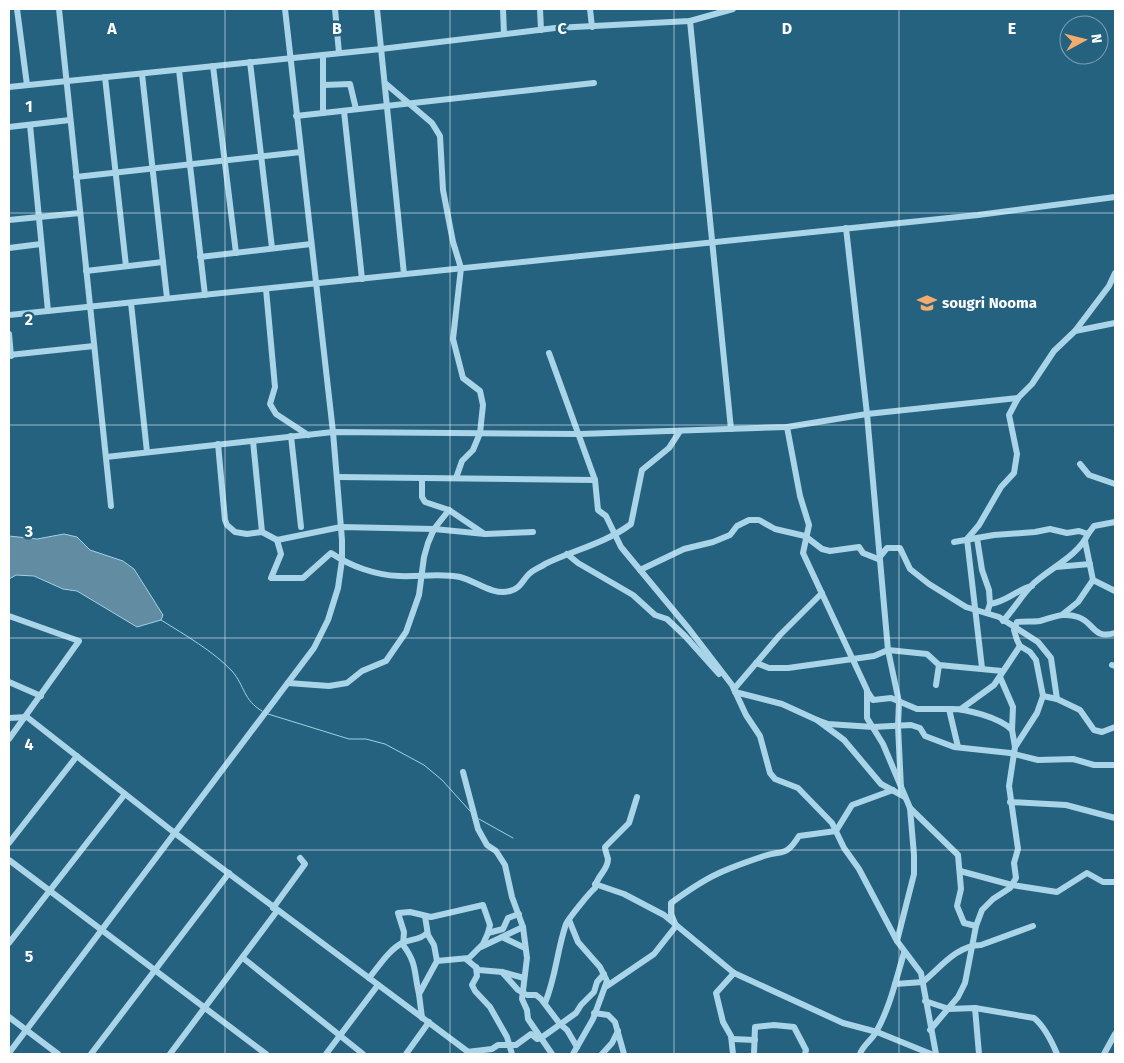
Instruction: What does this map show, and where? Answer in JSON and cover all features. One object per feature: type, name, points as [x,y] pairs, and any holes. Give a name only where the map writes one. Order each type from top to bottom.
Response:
[{"type":"street","points":[[17,9],[27,85]]},
{"type":"street","points":[[59,9],[111,506]]},
{"type":"street","points":[[9,1053],[103,931],[314,648],[328,620],[338,588],[342,560],[338,477],[285,9]]},
{"type":"street","points":[[335,9],[339,53]]},
{"type":"street","points":[[377,9],[404,274]]},
{"type":"street","points":[[503,9],[504,34]]},
{"type":"street","points":[[540,9],[541,30]]},
{"type":"street","points":[[590,9],[592,27]]},
{"type":"street","points":[[9,87],[381,49],[541,30],[690,21],[733,9]]},
{"type":"street","points":[[690,21],[714,242],[731,429]]},
{"type":"street","points":[[323,55],[323,113]]},
{"type":"street","points":[[250,62],[272,248]]},
{"type":"street","points":[[213,66],[236,253]]},
{"type":"street","points":[[179,70],[205,295]]},
{"type":"street","points":[[142,74],[167,298]]},
{"type":"street","points":[[105,77],[126,266]]},
{"type":"street","points":[[384,83],[432,123],[440,136],[443,190],[453,242],[461,268],[453,339],[463,378],[480,391],[484,416],[473,450],[462,461],[456,478]]},
{"type":"street","points":[[296,116],[594,83]]},
{"type":"street","points":[[324,85],[350,84],[356,110]]},
{"type":"street","points":[[344,111],[362,279]]},
{"type":"street","points":[[9,127],[70,120]]},
{"type":"street","points":[[30,124],[48,311]]},
{"type":"street","points":[[76,177],[300,152]]},
{"type":"street","points":[[9,315],[846,228],[1115,197]]},
{"type":"street","points":[[9,220],[80,213]]},
{"type":"street","points":[[846,228],[867,414],[888,650],[899,702],[898,726],[901,788]]},
{"type":"street","points":[[9,248],[41,244]]},
{"type":"street","points":[[200,257],[311,244]]},
{"type":"street","points":[[86,271],[163,262]]},
{"type":"street","points":[[982,668],[967,539],[979,525],[1001,488],[1014,473],[1017,454],[1009,415],[1018,398],[1032,384],[1054,351],[1075,331],[1109,286],[1115,272]]},
{"type":"street","points":[[266,288],[275,387],[270,404],[276,414],[308,435]]},
{"type":"street","points":[[131,303],[146,452]]},
{"type":"street","points":[[1075,331],[1115,323]]},
{"type":"street","points":[[9,334],[10,355],[94,346]]},
{"type":"street","points":[[549,353],[580,434],[595,480],[598,510],[606,516],[621,547],[689,628],[735,690],[746,716],[760,736],[770,772],[775,779],[798,788],[826,815],[836,831],[850,859],[859,869],[904,953],[921,974],[936,1054]]},
{"type":"street","points":[[106,456],[333,432],[580,434],[787,427],[867,414],[1018,398]]},
{"type":"street","points":[[787,427],[800,496],[809,525],[803,553],[866,690],[873,700],[891,698],[917,710],[961,709],[1000,721],[1012,730]]},
{"type":"street","points":[[277,540],[281,554],[271,578],[303,578],[331,553],[342,560],[376,573],[399,576],[458,576],[474,581],[494,592],[509,592],[522,586],[529,574],[567,554],[616,536],[631,524],[642,470],[669,448],[680,431]]},
{"type":"street","points":[[291,436],[301,527]]},
{"type":"street","points":[[253,441],[262,532]]},
{"type":"street","points":[[218,444],[227,525],[235,532],[246,534],[262,532],[277,540],[341,527],[434,529],[485,534],[533,532]]},
{"type":"street","points":[[1080,464],[1089,475],[1115,484]]},
{"type":"street","points":[[338,477],[595,480]]},
{"type":"street","points":[[422,478],[422,497],[425,502],[449,510],[485,534]]},
{"type":"street","points":[[288,683],[329,686],[347,683],[362,671],[386,661],[406,632],[420,595],[424,558],[434,529],[449,510]]},
{"type":"street","points":[[640,570],[684,549],[724,538],[749,520],[759,520],[775,529],[807,536],[822,549],[835,552],[859,547],[869,556],[880,558]]},
{"type":"street","points":[[1003,621],[1016,608],[1032,586],[1085,541],[1094,526],[1115,522]]},
{"type":"street","points":[[954,542],[1050,529],[1067,533],[1077,531],[1088,534]]},
{"type":"street","points":[[977,538],[982,570],[989,590],[990,604],[987,613]]},
{"type":"street","points":[[1063,614],[1078,602],[1093,580],[1085,541]]},
{"type":"street","points":[[880,558],[887,548],[900,548],[910,569],[959,603],[987,613],[1032,637],[1051,658],[1057,699]]},
{"type":"street","points":[[567,554],[578,563],[633,595],[655,615],[667,619],[693,644],[723,680],[735,690],[782,704],[828,724],[873,727],[911,725],[920,728],[925,736],[944,745],[1015,750],[1038,760],[1072,759],[1094,765],[1115,766]]},
{"type":"street","points":[[1055,567],[1090,564]]},
{"type":"street","points":[[1093,580],[1115,592]]},
{"type":"street","points":[[990,604],[1008,598],[1021,589],[1032,586]]},
{"type":"street","points":[[735,690],[780,635],[822,593]]},
{"type":"street","points":[[1015,750],[1037,713],[1043,696],[1036,660],[1030,652],[1020,646],[1014,628],[1017,622],[1039,621],[1052,615],[1063,614],[1082,618],[1094,630],[1104,635],[1115,634]]},
{"type":"street","points":[[9,616],[79,640],[27,717],[9,739]]},
{"type":"street","points":[[961,709],[987,692],[1020,646]]},
{"type":"street","points":[[756,663],[769,668],[788,668],[874,656],[888,650],[927,654],[939,665],[982,668],[1001,674]]},
{"type":"street","points":[[936,685],[939,665]]},
{"type":"street","points":[[930,1030],[949,1010],[958,997],[964,983],[976,926],[982,910],[1012,886],[1016,878],[1014,863],[1018,848],[1008,786],[1015,750],[1012,730],[1013,707],[1001,674]]},
{"type":"street","points":[[9,682],[41,696]]},
{"type":"street","points":[[866,690],[867,718],[882,744],[910,808],[914,874],[897,941]]},
{"type":"street","points":[[1043,696],[1057,699],[1080,710],[1094,730],[1102,732],[1115,727]]},
{"type":"street","points":[[949,709],[958,747]]},
{"type":"street","points":[[9,718],[27,717],[176,834],[469,1053],[516,1045],[531,1034],[537,1039],[541,1038],[576,1013],[594,992],[597,982],[604,974]]},
{"type":"street","points":[[817,720],[844,740],[881,784],[905,797]]},
{"type":"street","points":[[9,843],[76,756]]},
{"type":"street","points":[[463,772],[478,829],[487,845],[496,851],[505,865],[518,914],[524,927],[527,958],[522,999],[527,1010],[528,1019],[552,1054]]},
{"type":"street","points":[[836,831],[852,805],[893,790]]},
{"type":"street","points":[[9,943],[125,794]]},
{"type":"street","points":[[545,1003],[569,920],[606,868],[608,858],[605,847],[629,823],[637,797]]},
{"type":"street","points":[[1010,802],[1066,805],[1115,818]]},
{"type":"street","points":[[910,808],[958,855],[961,889],[958,906],[964,923],[976,926]]},
{"type":"street","points":[[676,926],[671,914],[671,903],[692,887],[718,873],[765,855],[780,854],[793,845],[799,836],[836,831]]},
{"type":"street","points":[[170,1054],[242,958],[305,864],[300,858]]},
{"type":"street","points":[[9,860],[266,1054]]},
{"type":"street","points":[[960,871],[1012,886],[1057,892],[1087,873],[1103,882],[1115,882]]},
{"type":"street","points":[[91,1054],[229,873]]},
{"type":"street","points":[[595,884],[624,894],[664,915],[734,973],[843,1023],[877,1032],[931,1054]]},
{"type":"street","points":[[422,1018],[415,964],[403,942],[404,932],[398,912],[410,912],[425,916],[483,905],[490,925],[480,947]]},
{"type":"street","points":[[488,932],[503,929],[508,918],[518,914]]},
{"type":"street","points":[[420,994],[421,987],[435,969],[437,961],[434,945],[427,933],[425,916]]},
{"type":"street","points":[[569,920],[578,942],[604,974],[606,986]]},
{"type":"street","points":[[573,1054],[606,986],[654,954],[676,926]]},
{"type":"street","points":[[895,984],[923,982],[942,962],[973,944],[981,945],[1033,926]]},
{"type":"street","points":[[437,961],[466,959],[480,947],[524,927]]},
{"type":"street","points":[[369,978],[403,942],[421,939],[427,933]]},
{"type":"street","points":[[502,937],[526,948]]},
{"type":"street","points":[[860,1054],[862,1048],[877,1032],[895,984],[904,953]]},
{"type":"street","points":[[242,958],[339,1037],[363,1054]]},
{"type":"street","points":[[466,959],[479,970],[502,972],[524,978]]},
{"type":"street","points":[[476,967],[477,976],[472,985],[475,991],[490,1006],[507,1037],[512,1054]]},
{"type":"street","points":[[502,972],[523,993],[536,995],[545,1003],[560,1024],[567,1030],[577,1047]]},
{"type":"street","points":[[733,1054],[732,1039],[723,1022],[716,994],[734,973]]},
{"type":"street","points":[[326,1054],[378,985]]},
{"type":"street","points":[[925,1001],[949,1010],[975,1008],[1034,1018],[1048,1034],[1057,1054]]},
{"type":"street","points":[[975,1008],[979,1054]]},
{"type":"street","points":[[594,1013],[611,1018],[618,1030],[624,1054]]},
{"type":"street","points":[[9,1017],[58,1054]]},
{"type":"street","points":[[406,1054],[429,1022]]},
{"type":"street","points":[[754,1054],[755,1027],[774,1025],[794,1027],[806,1050],[805,1054]]},
{"type":"street","points":[[602,1054],[612,1043],[618,1030]]},
{"type":"street","points":[[1104,1054],[1115,1034]]},
{"type":"street","points":[[732,1039],[755,1040]]},
{"type":"water","points":[[64,534],[77,537],[90,550],[123,561],[134,569],[163,615],[161,620],[137,627],[77,591],[63,589],[34,576],[16,575],[9,579],[9,536],[37,539]]},
{"type":"waterway","points":[[161,620],[198,644],[232,671],[251,702],[262,711]]},
{"type":"waterway","points":[[268,714],[349,739],[366,739],[385,744],[424,765],[442,780],[470,811]]},
{"type":"waterway","points":[[479,819],[513,838]]},
{"type":"place","name":"sougri Nooma","points":[[927,303]]}]
